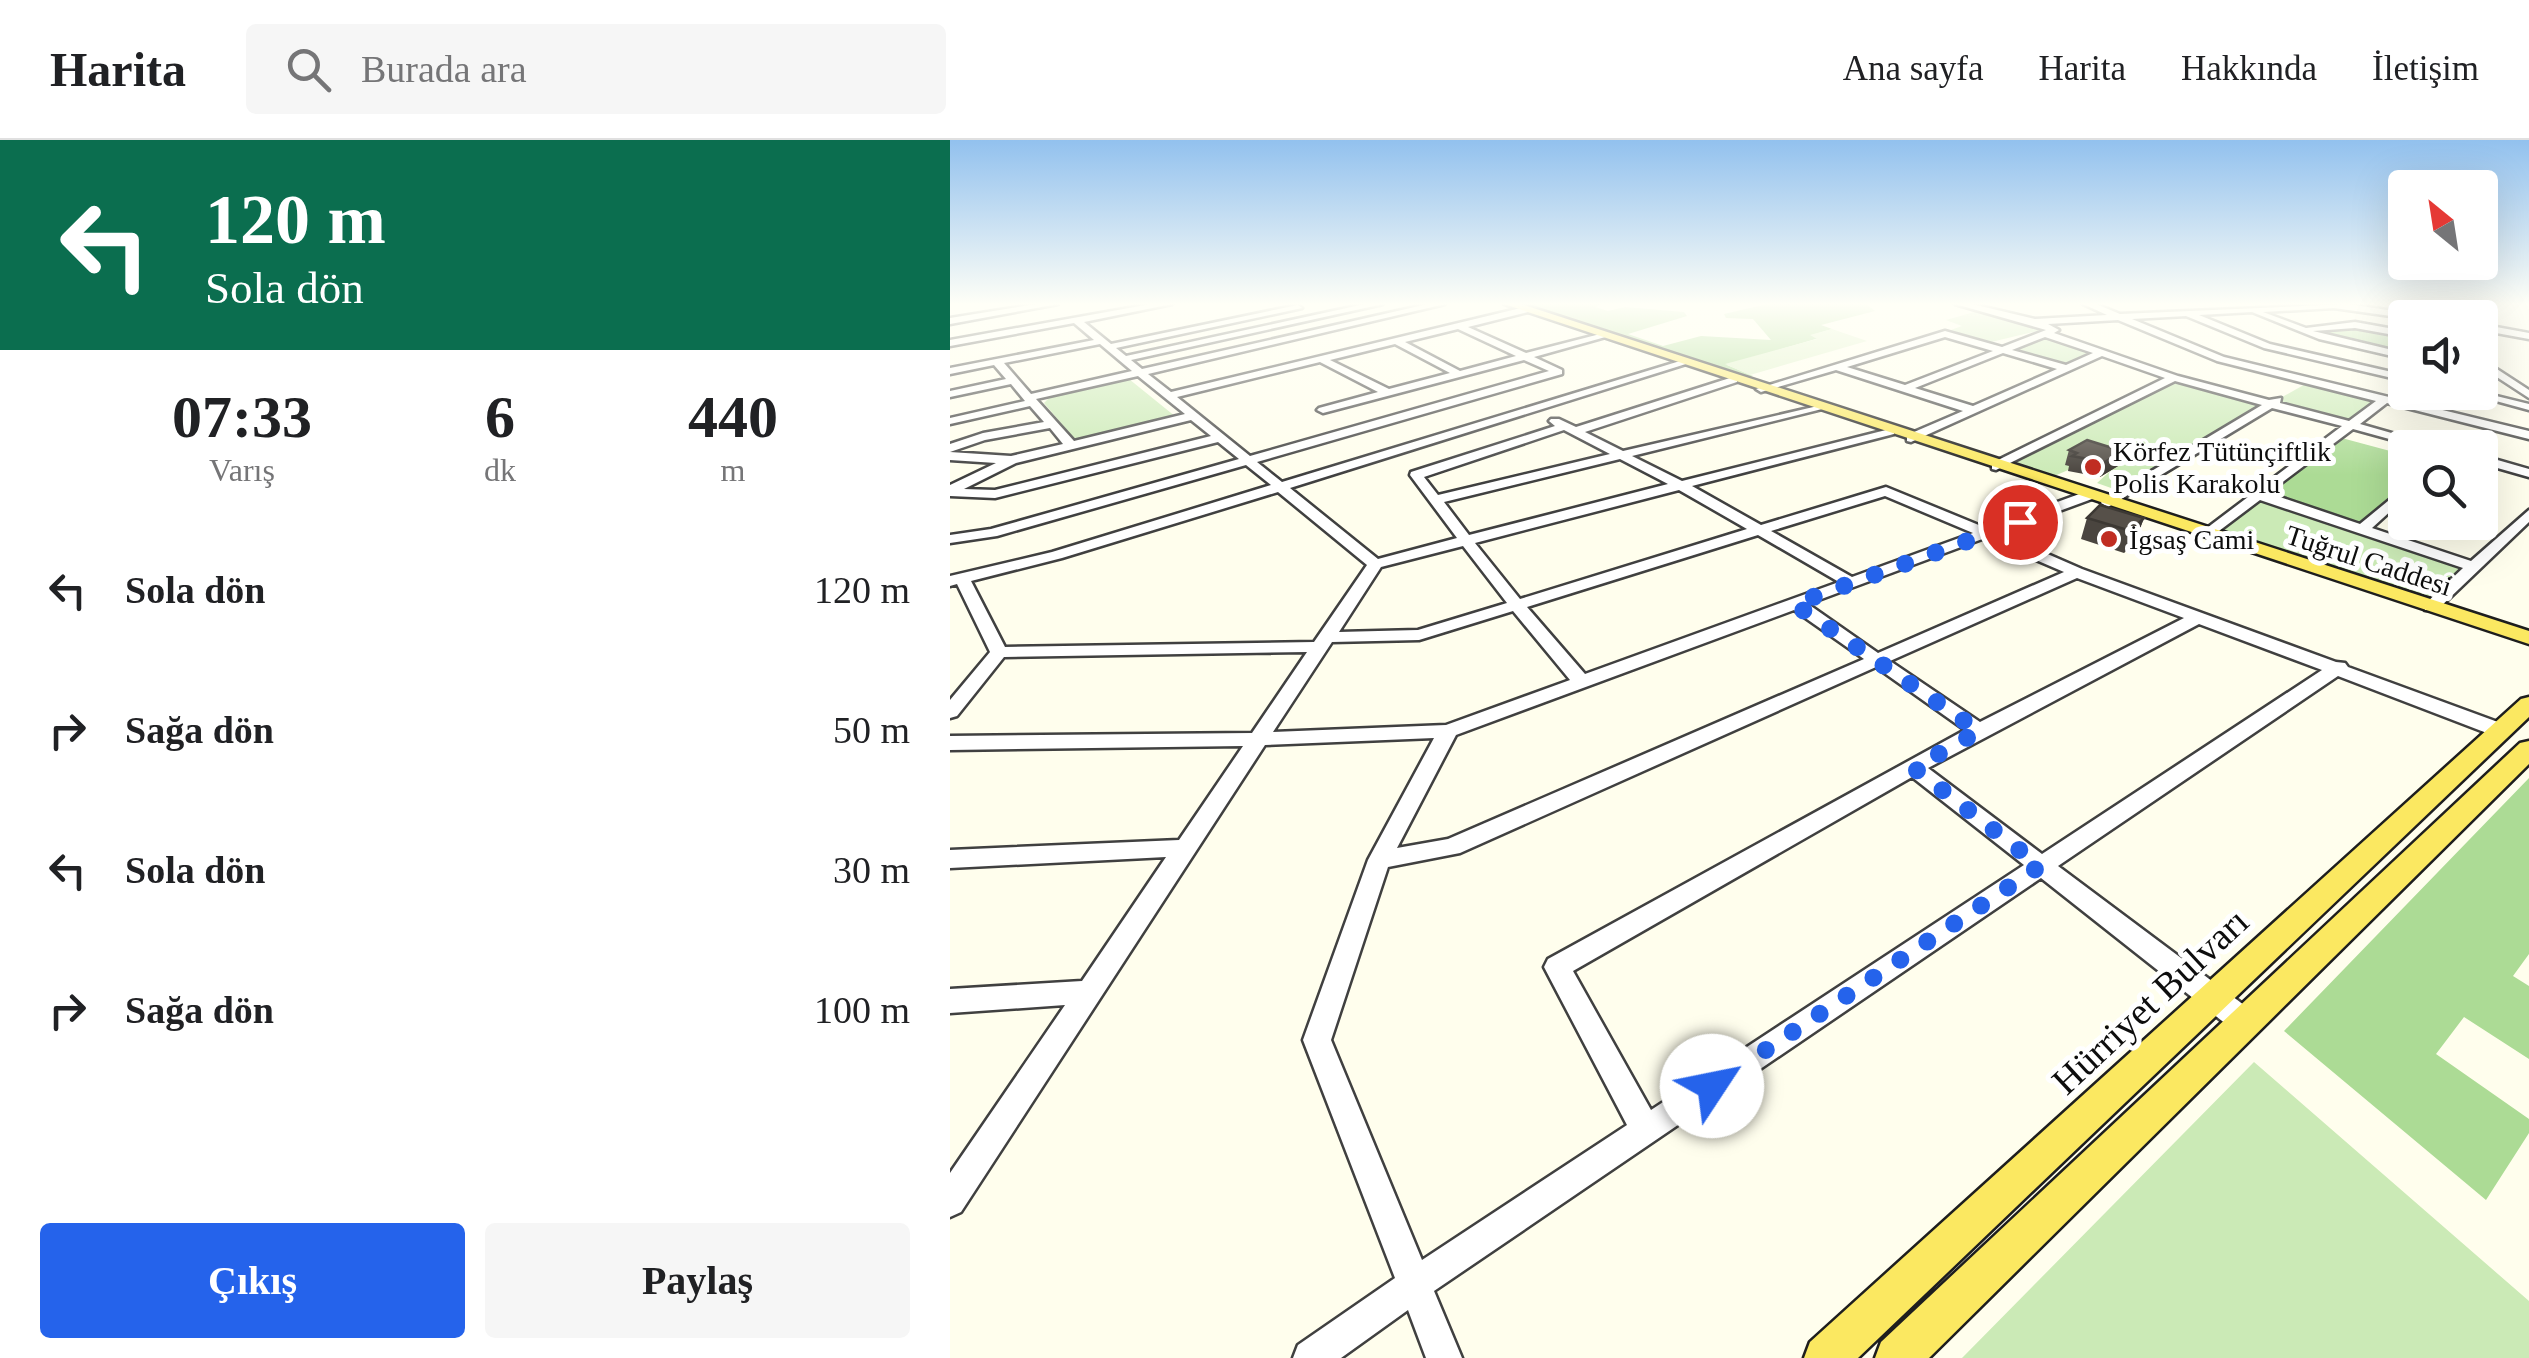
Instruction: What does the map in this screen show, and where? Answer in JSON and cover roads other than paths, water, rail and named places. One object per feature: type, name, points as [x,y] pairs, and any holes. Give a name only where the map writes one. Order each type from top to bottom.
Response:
[{"type":"main road","name":"Tuğrul Caddesi","points":[[1678,361],[2529,638]]},
{"type":"main road","name":"Hürriyet Bulvarı","points":[[1826,1358],[2529,704]]},
{"type":"main road","points":[[1897,1358],[2529,749]]},
{"type":"street","points":[[950,371],[1004,361]]},
{"type":"street","points":[[1126,361],[1376,564]]},
{"type":"street","points":[[950,421],[1190,361]]},
{"type":"street","points":[[1168,396],[1312,361]]},
{"type":"street","points":[[1324,361],[1419,412]]},
{"type":"street","points":[[1432,361],[1456,374]]},
{"type":"street","points":[[1323,410],[1505,361]]},
{"type":"street","points":[[950,540],[992,533],[1558,372],[1534,361]]},
{"type":"street","points":[[1761,389],[1858,361]]},
{"type":"street","points":[[1906,388],[1974,361]]},
{"type":"street","points":[[2040,361],[2065,368]]},
{"type":"street","points":[[950,1201],[1376,564],[1900,434],[1972,410],[2083,361]]},
{"type":"street","points":[[2125,361],[2174,378],[2388,434]]},
{"type":"street","points":[[2227,361],[2529,435]]},
{"type":"street","points":[[2331,361],[2388,374]]},
{"type":"street","points":[[2337,389],[2377,361]]},
{"type":"street","points":[[998,362],[1071,445]]},
{"type":"street","points":[[1000,652],[956,581],[1684,363]]},
{"type":"street","points":[[1838,367],[1972,410]]},
{"type":"street","points":[[2500,375],[2529,395]]},
{"type":"street","points":[[1996,466],[2052,442],[2174,378]]},
{"type":"street","points":[[950,394],[1016,380]]},
{"type":"street","points":[[1582,682],[1514,605],[1416,475],[1732,380]]},
{"type":"street","points":[[2108,503],[2309,382]]},
{"type":"street","points":[[1489,392],[1682,486],[1852,583]]},
{"type":"street","points":[[2498,399],[2529,406]]},
{"type":"street","points":[[2206,534],[2384,400]]},
{"type":"street","points":[[1435,500],[1818,408]]},
{"type":"street","points":[[950,491],[1012,460],[1192,416]]},
{"type":"street","points":[[950,452],[983,438],[1053,424]]},
{"type":"street","points":[[950,491],[994,494],[1218,438]]},
{"type":"street","points":[[950,452],[1012,460]]},
{"type":"street","points":[[2498,464],[2529,473]]},
{"type":"street","points":[[950,712],[1000,652],[1420,636],[1886,491],[2077,572],[2499,730]]},
{"type":"street","points":[[2257,494],[2470,566]]},
{"type":"street","points":[[950,743],[1258,739],[1448,731],[2087,496]]},
{"type":"street","points":[[2363,529],[2388,507]]},
{"type":"street","points":[[2431,606],[2529,514]]},
{"type":"street","points":[[1379,860],[1452,847],[2077,572]]},
{"type":"street","points":[[1794,604],[1979,731]]},
{"type":"street","points":[[1646,1130],[1558,967],[1979,731],[2201,616]]},
{"type":"street","points":[[1311,1358],[1414,1285],[2339,667]]},
{"type":"street","points":[[1444,1358],[1317,1040],[1379,860],[1448,731]]},
{"type":"street","points":[[1914,768],[2246,1022]]},
{"type":"street","points":[[950,860],[1185,848]]},
{"type":"street","points":[[950,1000],[1089,992]]},
{"type":"place","name":"Körfez Tütünçiftlik Polis Karakolu","points":[[2093,467]]},
{"type":"place","name":"İgsaş Cami","points":[[2109,539]]}]
